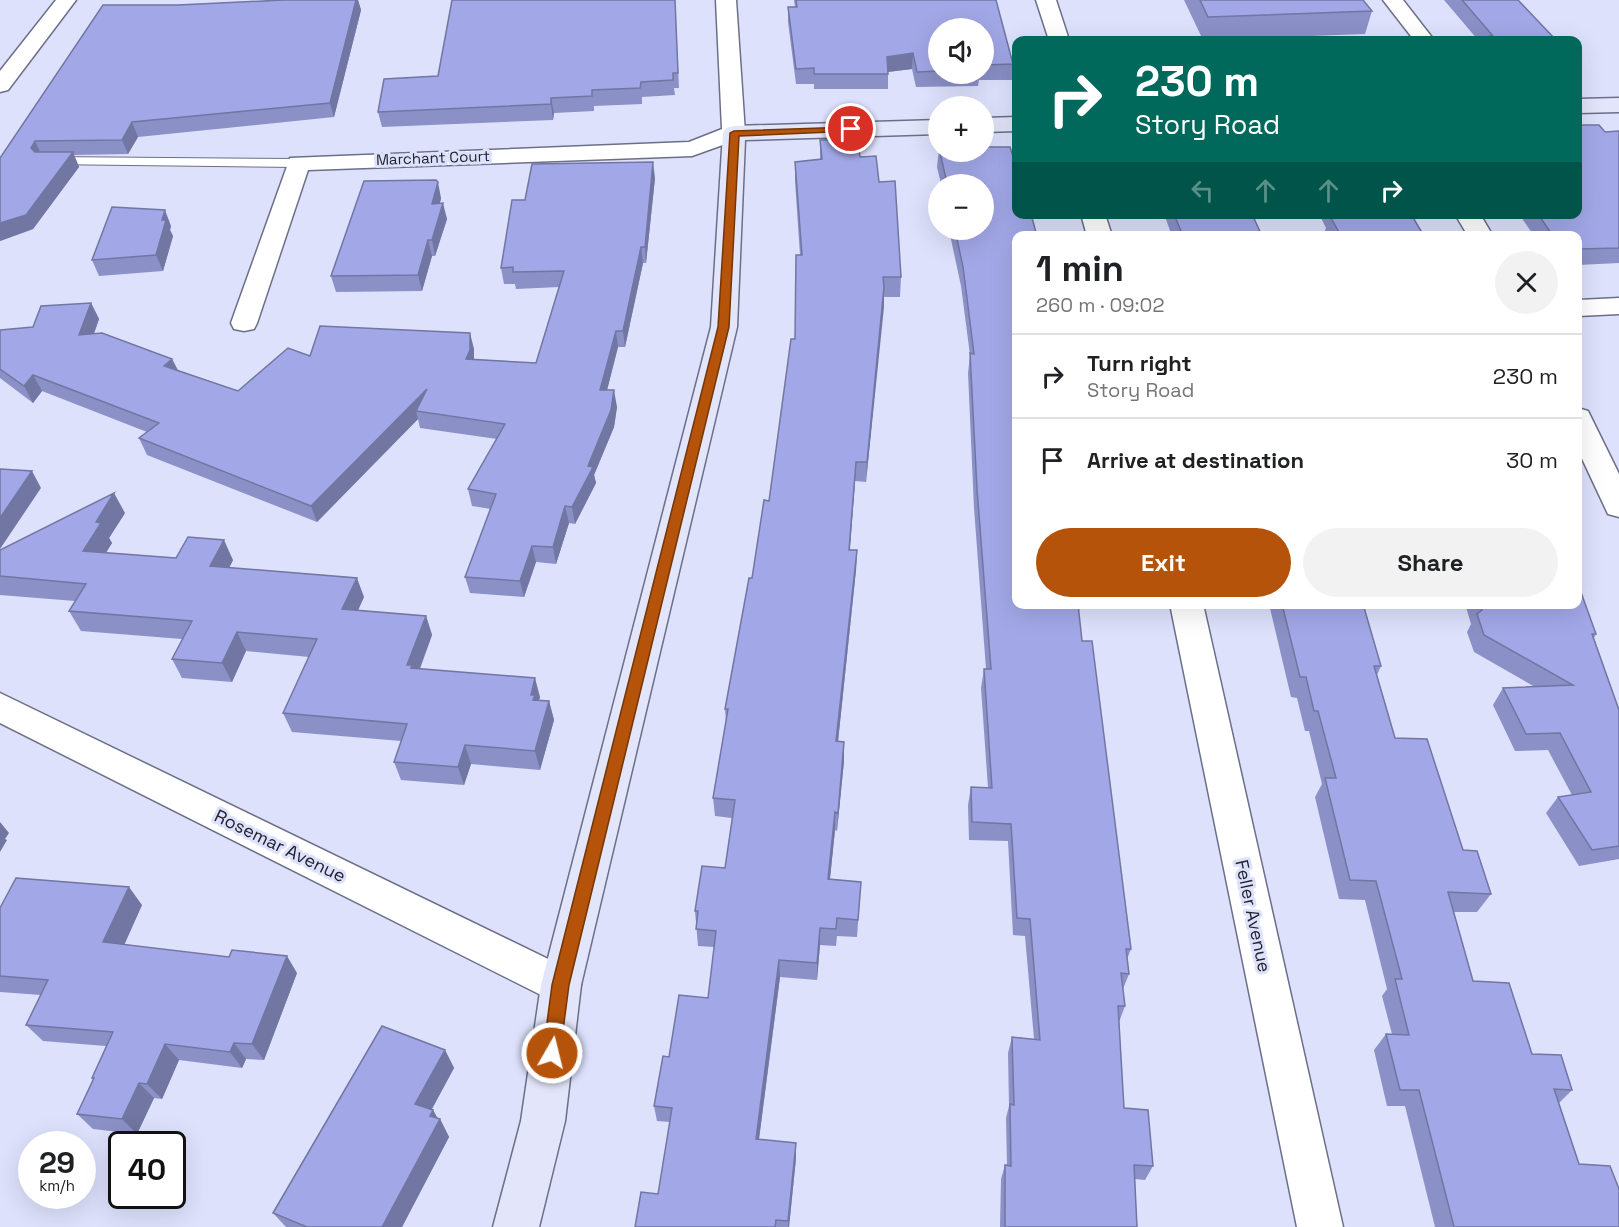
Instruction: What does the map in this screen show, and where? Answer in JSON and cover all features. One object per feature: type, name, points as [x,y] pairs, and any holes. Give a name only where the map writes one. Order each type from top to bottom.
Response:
[{"type":"street","points":[[0,85],[66,0]]},
{"type":"street","points":[[516,1227],[543,1121],[561,985],[723,327],[734,133],[726,0]]},
{"type":"street","points":[[1046,0],[1058,36]]},
{"type":"street","points":[[1393,0],[1421,36]]},
{"type":"street","points":[[1582,106],[1619,105]]},
{"type":"street","points":[[994,125],[1012,124]]},
{"type":"street","points":[[734,133],[928,126]]},
{"type":"street","name":"Marchant Court","points":[[298,163],[692,149],[734,133]]},
{"type":"street","points":[[244,323],[298,163]]},
{"type":"street","points":[[1582,308],[1619,306]]},
{"type":"street","points":[[1582,427],[1619,506]]},
{"type":"street","name":"Feller Avenue","points":[[1187,609],[1320,1227]]},
{"type":"street","name":"Rosemar Avenue","points":[[0,707],[561,985]]},
{"type":"lane","points":[[46,161],[298,163]]},
{"type":"building","points":[[283,0],[356,0],[330,103],[132,122],[122,140],[35,141],[31,148],[35,152],[73,152],[26,215],[0,223],[0,158],[103,5],[178,5]]},
{"type":"building","points":[[452,0],[675,0],[678,73],[673,73],[673,80],[641,82],[640,88],[592,90],[592,96],[551,98],[551,104],[378,112],[384,79],[438,76]]},
{"type":"building","points":[[796,0],[996,0],[1012,64],[994,65],[994,18],[928,18],[928,72],[917,72],[913,53],[887,57],[888,74],[814,74],[814,68],[796,69],[788,7],[797,7]]},
{"type":"building","points":[[1200,0],[1363,0],[1372,11],[1208,17]]},
{"type":"building","points":[[1462,0],[1518,0],[1552,36],[1493,36]]},
{"type":"building","points":[[1582,125],[1599,125],[1605,132],[1619,131],[1619,248],[1582,249],[1582,231],[1550,231],[1541,219],[1582,219]]},
{"type":"building","points":[[858,139],[860,157],[876,156],[879,182],[895,181],[901,277],[883,277],[884,287],[867,462],[856,462],[849,550],[857,550],[836,741],[844,742],[838,813],[835,812],[828,879],[861,882],[858,920],[837,918],[836,929],[820,928],[817,963],[779,960],[756,1139],[796,1143],[788,1221],[776,1220],[775,1227],[635,1227],[641,1192],[658,1194],[672,1108],[654,1106],[663,1056],[669,1057],[679,995],[708,998],[716,931],[696,929],[698,911],[695,911],[702,866],[725,868],[735,800],[713,798],[728,709],[725,709],[749,578],[752,578],[764,500],[769,501],[791,339],[795,339],[796,255],[802,255],[795,162],[822,159],[820,140]]},
{"type":"building","points":[[994,147],[1010,147],[1012,153],[1012,219],[1032,219],[1036,231],[1012,231],[1012,609],[1079,609],[1082,641],[1092,641],[1131,949],[1126,949],[1129,974],[1121,973],[1125,1006],[1118,1006],[1124,1108],[1148,1110],[1153,1166],[1134,1165],[1137,1227],[1005,1227],[1005,1165],[1011,1166],[1010,1104],[1014,1105],[1012,1037],[1040,1040],[1030,919],[1017,918],[1011,824],[972,822],[971,787],[992,788],[984,669],[991,669],[977,489],[970,353],[974,354],[963,267],[957,240],[994,240],[994,174],[945,174],[942,162],[994,162]]},
{"type":"building","points":[[653,162],[645,247],[641,247],[623,331],[616,331],[600,390],[614,390],[611,410],[588,466],[593,467],[572,507],[565,506],[553,547],[532,546],[520,581],[465,577],[496,494],[468,489],[505,424],[416,411],[427,389],[311,506],[139,438],[159,423],[33,375],[24,386],[0,369],[0,330],[33,327],[41,306],[91,303],[79,335],[102,333],[172,359],[164,366],[238,391],[288,348],[310,356],[320,326],[470,333],[470,350],[466,359],[536,363],[564,271],[513,272],[513,267],[501,268],[512,200],[525,200],[532,164]]},
{"type":"building","points":[[436,180],[438,182],[432,204],[443,203],[432,240],[428,240],[418,275],[331,276],[364,181]]},
{"type":"building","points":[[112,207],[165,210],[162,220],[166,220],[156,255],[92,260]]},
{"type":"building","points":[[1176,219],[1254,219],[1260,231],[1181,231]]},
{"type":"building","points":[[1332,219],[1414,219],[1421,231],[1338,231]]},
{"type":"building","points":[[0,469],[32,471],[0,518]]},
{"type":"building","points":[[114,493],[96,522],[101,523],[83,551],[176,558],[188,537],[224,540],[210,566],[357,578],[342,609],[426,616],[407,665],[412,665],[411,668],[535,678],[531,695],[535,695],[533,700],[549,701],[535,751],[465,745],[458,767],[394,762],[407,724],[283,713],[317,639],[237,632],[222,663],[172,659],[192,621],[69,611],[86,584],[0,576],[0,550]]},
{"type":"building","points":[[1582,595],[1596,634],[1592,634],[1619,710],[1619,846],[1592,850],[1558,797],[1591,792],[1560,733],[1526,734],[1503,688],[1573,685],[1484,635],[1477,614],[1482,610],[1582,609]]},
{"type":"building","points":[[1283,609],[1364,609],[1381,666],[1374,666],[1395,738],[1427,739],[1463,850],[1477,851],[1491,894],[1448,892],[1473,981],[1509,983],[1532,1054],[1561,1055],[1572,1090],[1554,1089],[1579,1164],[1610,1166],[1619,1189],[1619,1227],[1454,1227],[1419,1090],[1400,1090],[1386,1034],[1409,1035],[1395,979],[1402,979],[1376,881],[1350,880],[1325,778],[1336,778],[1318,711],[1314,711],[1306,677],[1300,677]]},
{"type":"building","points":[[16,878],[129,887],[103,942],[229,957],[232,950],[287,956],[252,1044],[234,1043],[230,1052],[165,1044],[147,1084],[139,1083],[122,1119],[77,1114],[113,1032],[26,1025],[48,980],[0,976],[0,908]]},
{"type":"building","points":[[382,1026],[445,1050],[415,1104],[433,1110],[430,1116],[440,1119],[382,1227],[307,1227],[273,1213]]},
{"type":"route","points":[[552,1053],[561,985],[723,327],[734,133],[851,129]]}]
